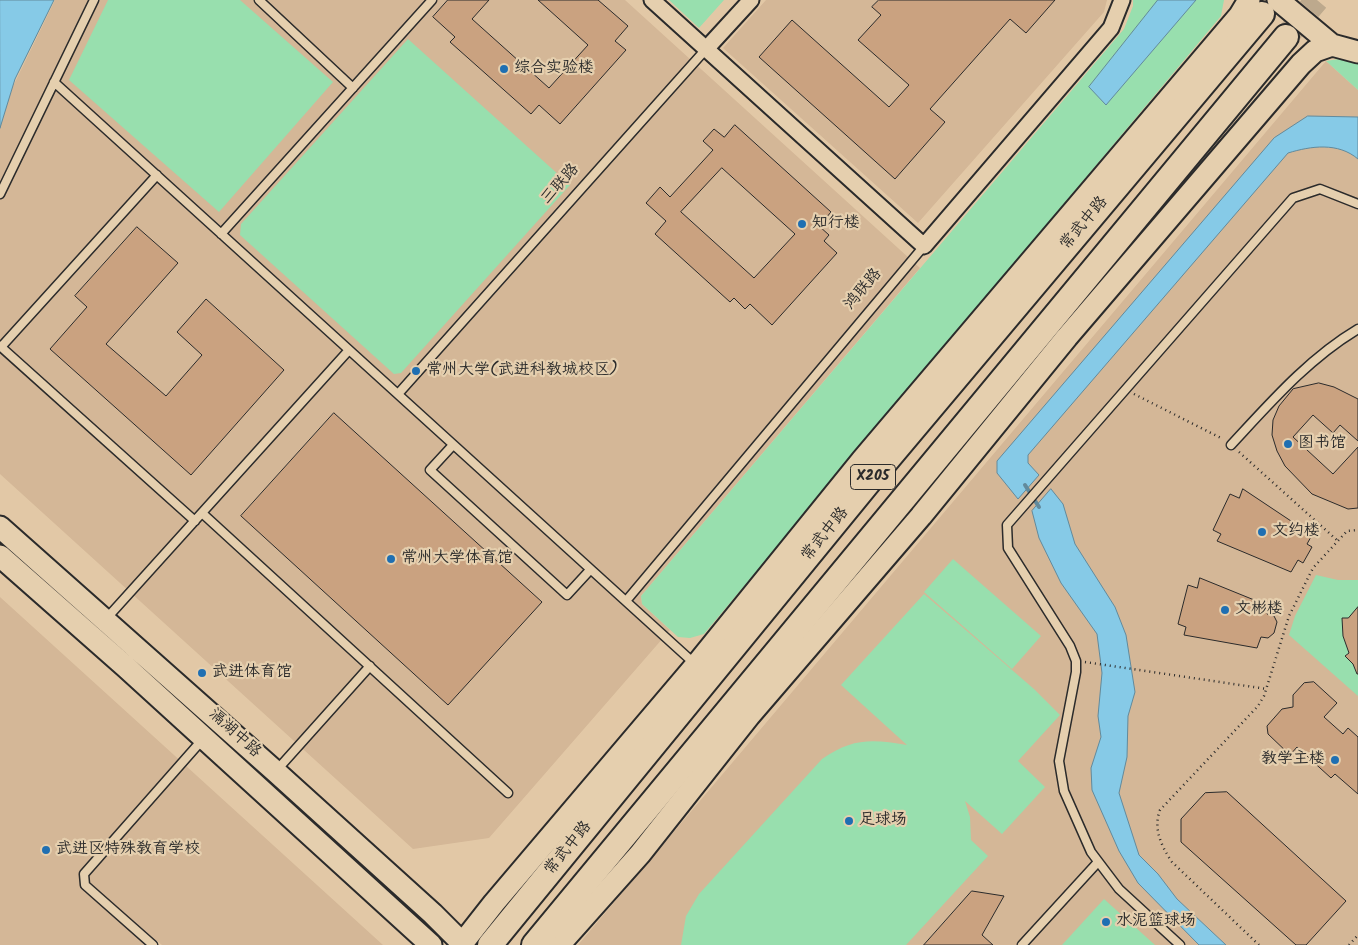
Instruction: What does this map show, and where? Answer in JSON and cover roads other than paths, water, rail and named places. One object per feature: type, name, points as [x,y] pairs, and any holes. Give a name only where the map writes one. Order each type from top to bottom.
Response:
[{"type":"main road","name":"常武中路","points":[[490,945],[877,472],[1263,5]]},
{"type":"main road","name":"X205","points":[[534,945],[1286,37]]},
{"type":"street","points":[[652,0],[924,246]]},
{"type":"street","name":"三联路","points":[[707,48],[751,0]]},
{"type":"street","name":"鸿联路","points":[[924,246],[1112,28],[1122,0]]},
{"type":"street","points":[[462,944],[494,903],[696,666],[862,460],[1240,15],[1263,5],[1332,45],[1358,52]]},
{"type":"street","points":[[560,945],[640,854],[749,716],[921,516],[1067,337],[1301,64],[1315,51],[1332,45]]},
{"type":"street","name":"滆湖中路","points":[[0,527],[276,772],[433,914],[462,944]]},
{"type":"street","name":"滆湖中路","points":[[0,556],[432,945]]},
{"type":"lane","points":[[0,194],[94,0]]},
{"type":"lane","points":[[259,0],[353,88]]},
{"type":"lane","points":[[221,234],[432,0]]},
{"type":"lane","name":"三联路","points":[[398,394],[707,48]]},
{"type":"lane","points":[[54,82],[696,666]]},
{"type":"lane","points":[[157,175],[0,347],[195,522]]},
{"type":"lane","points":[[1180,945],[1119,889],[1098,862],[1091,852],[1064,791],[1059,761],[1076,672],[1076,661],[1070,646],[1008,548],[1007,525],[1293,198],[1320,189],[1358,204]]},
{"type":"lane","name":"鸿联路","points":[[626,601],[924,246]]},
{"type":"lane","points":[[1231,445],[1279,393],[1339,340],[1358,329]]},
{"type":"lane","points":[[106,620],[350,350]]},
{"type":"lane","points":[[454,445],[430,470],[567,595],[590,570]]},
{"type":"lane","points":[[202,513],[508,792]]},
{"type":"lane","points":[[276,772],[370,666]]},
{"type":"lane","points":[[153,945],[85,885],[84,874],[204,738]]},
{"type":"lane","points":[[1022,945],[1098,862]]},
{"type":"water","points":[[0,0],[54,0],[15,79],[0,128]]},
{"type":"water","points":[[1158,0],[1196,0],[1106,105],[1089,87]]},
{"type":"water","points":[[1308,116],[1358,117],[1358,159],[1342,150],[1324,147],[1288,153],[1028,455],[1028,463],[1039,475],[1018,499],[997,473],[997,461],[1274,138]]},
{"type":"water","points":[[1051,489],[1063,504],[1075,544],[1115,607],[1126,635],[1135,692],[1128,716],[1127,757],[1119,793],[1139,855],[1158,874],[1177,899],[1226,945],[1199,945],[1138,883],[1119,851],[1092,790],[1091,768],[1101,737],[1098,716],[1102,673],[1097,634],[1061,583],[1039,538],[1032,511]]},
{"type":"waterway","points":[[1025,485],[1039,507]]},
{"type":"tunnel","points":[[1286,37],[1317,0]]},
{"type":"place","name":"综合实验楼","points":[[504,69]]},
{"type":"place","name":"知行楼","points":[[802,224]]},
{"type":"place","name":"常州大学(武进科教城校区)","points":[[416,371]]},
{"type":"place","name":"图书馆","points":[[1288,444]]},
{"type":"place","name":"文约楼","points":[[1262,532]]},
{"type":"place","name":"常州大学体育馆","points":[[391,559]]},
{"type":"place","name":"文彬楼","points":[[1225,610]]},
{"type":"place","name":"武进体育馆","points":[[202,673]]},
{"type":"place","name":"教学主楼","points":[[1335,760]]},
{"type":"place","name":"足球场","points":[[849,821]]},
{"type":"place","name":"武进区特殊教育学校","points":[[46,850]]},
{"type":"place","name":"水泥篮球场","points":[[1106,922]]}]
